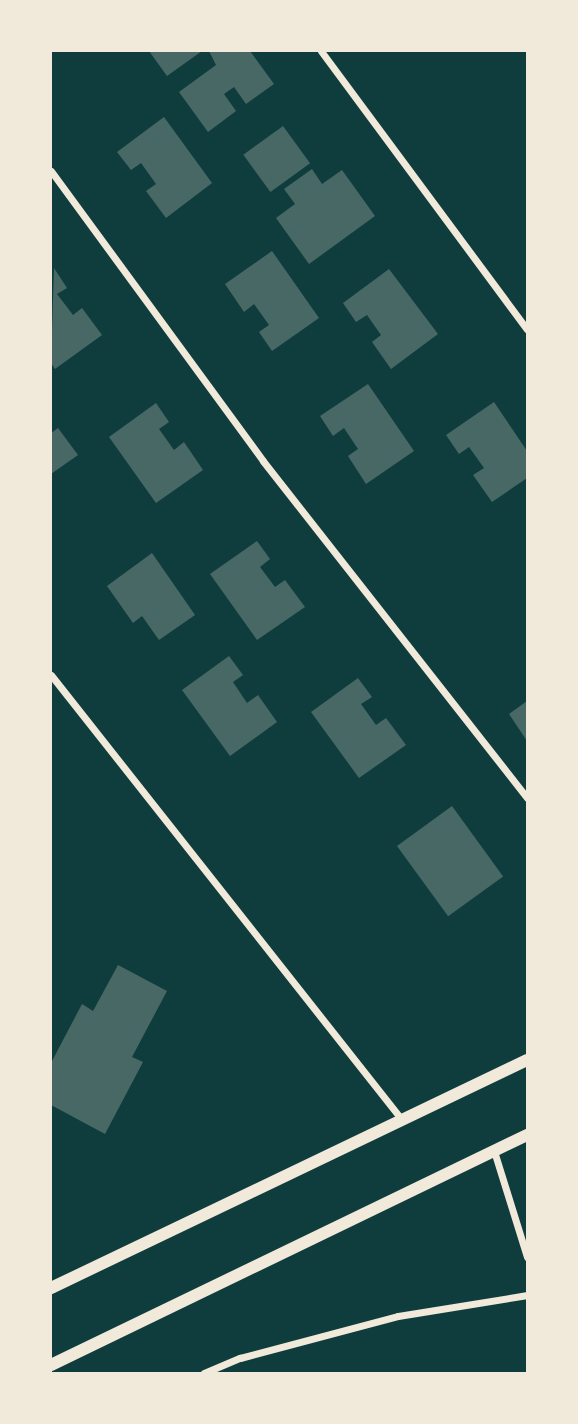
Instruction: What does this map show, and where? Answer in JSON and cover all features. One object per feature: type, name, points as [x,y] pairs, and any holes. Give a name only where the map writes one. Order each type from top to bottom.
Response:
[{"type":"street","points":[[321,51],[527,329]]},
{"type":"street","points":[[51,171],[263,461],[527,798]]},
{"type":"street","points":[[51,675],[402,1120]]},
{"type":"street","points":[[51,1288],[527,1060]]},
{"type":"street","points":[[51,1365],[527,1135]]},
{"type":"street","points":[[494,1151],[527,1256]]},
{"type":"street","points":[[204,1373],[240,1358],[386,1319],[527,1294]]},
{"type":"building","points":[[149,51],[202,51],[167,76]]},
{"type":"building","points":[[209,51],[250,51],[274,84],[246,104],[234,87],[224,94],[236,111],[208,132],[179,92],[216,65]]},
{"type":"building","points":[[164,117],[212,183],[166,218],[146,191],[156,184],[141,163],[131,170],[117,152]]},
{"type":"building","points":[[283,126],[310,163],[270,192],[243,155]]},
{"type":"building","points":[[312,169],[322,184],[342,170],[375,216],[309,264],[276,218],[295,204],[284,189]]},
{"type":"building","points":[[272,251],[319,318],[272,351],[259,332],[269,325],[254,304],[244,312],[225,284]]},
{"type":"building","points":[[54,268],[67,288],[57,294],[73,315],[82,308],[102,335],[55,369],[51,363]]},
{"type":"building","points":[[389,269],[438,334],[391,369],[372,342],[381,335],[367,315],[356,322],[343,303]]},
{"type":"building","points":[[368,384],[414,451],[366,484],[348,456],[358,449],[344,428],[333,436],[320,416]]},
{"type":"building","points":[[494,402],[527,451],[527,478],[492,502],[473,475],[484,468],[469,447],[459,454],[446,435]]},
{"type":"building","points":[[156,403],[169,422],[159,429],[174,450],[184,442],[203,470],[156,503],[109,437]]},
{"type":"building","points":[[58,428],[78,455],[51,474],[51,433]]},
{"type":"building","points":[[257,541],[270,559],[260,567],[275,587],[285,580],[305,607],[257,640],[210,574]]},
{"type":"building","points":[[152,553],[195,615],[159,640],[142,616],[133,623],[107,586]]},
{"type":"building","points":[[229,656],[243,675],[233,682],[247,703],[258,695],[277,722],[230,756],[182,690]]},
{"type":"building","points":[[358,678],[372,697],[361,704],[376,725],[386,718],[406,745],[359,778],[311,712]]},
{"type":"building","points":[[527,701],[527,741],[509,714]]},
{"type":"building","points":[[452,806],[503,876],[448,916],[397,846]]},
{"type":"building","points":[[118,965],[167,991],[132,1057],[143,1062],[105,1134],[51,1105],[51,1063],[82,1004],[93,1011]]}]
